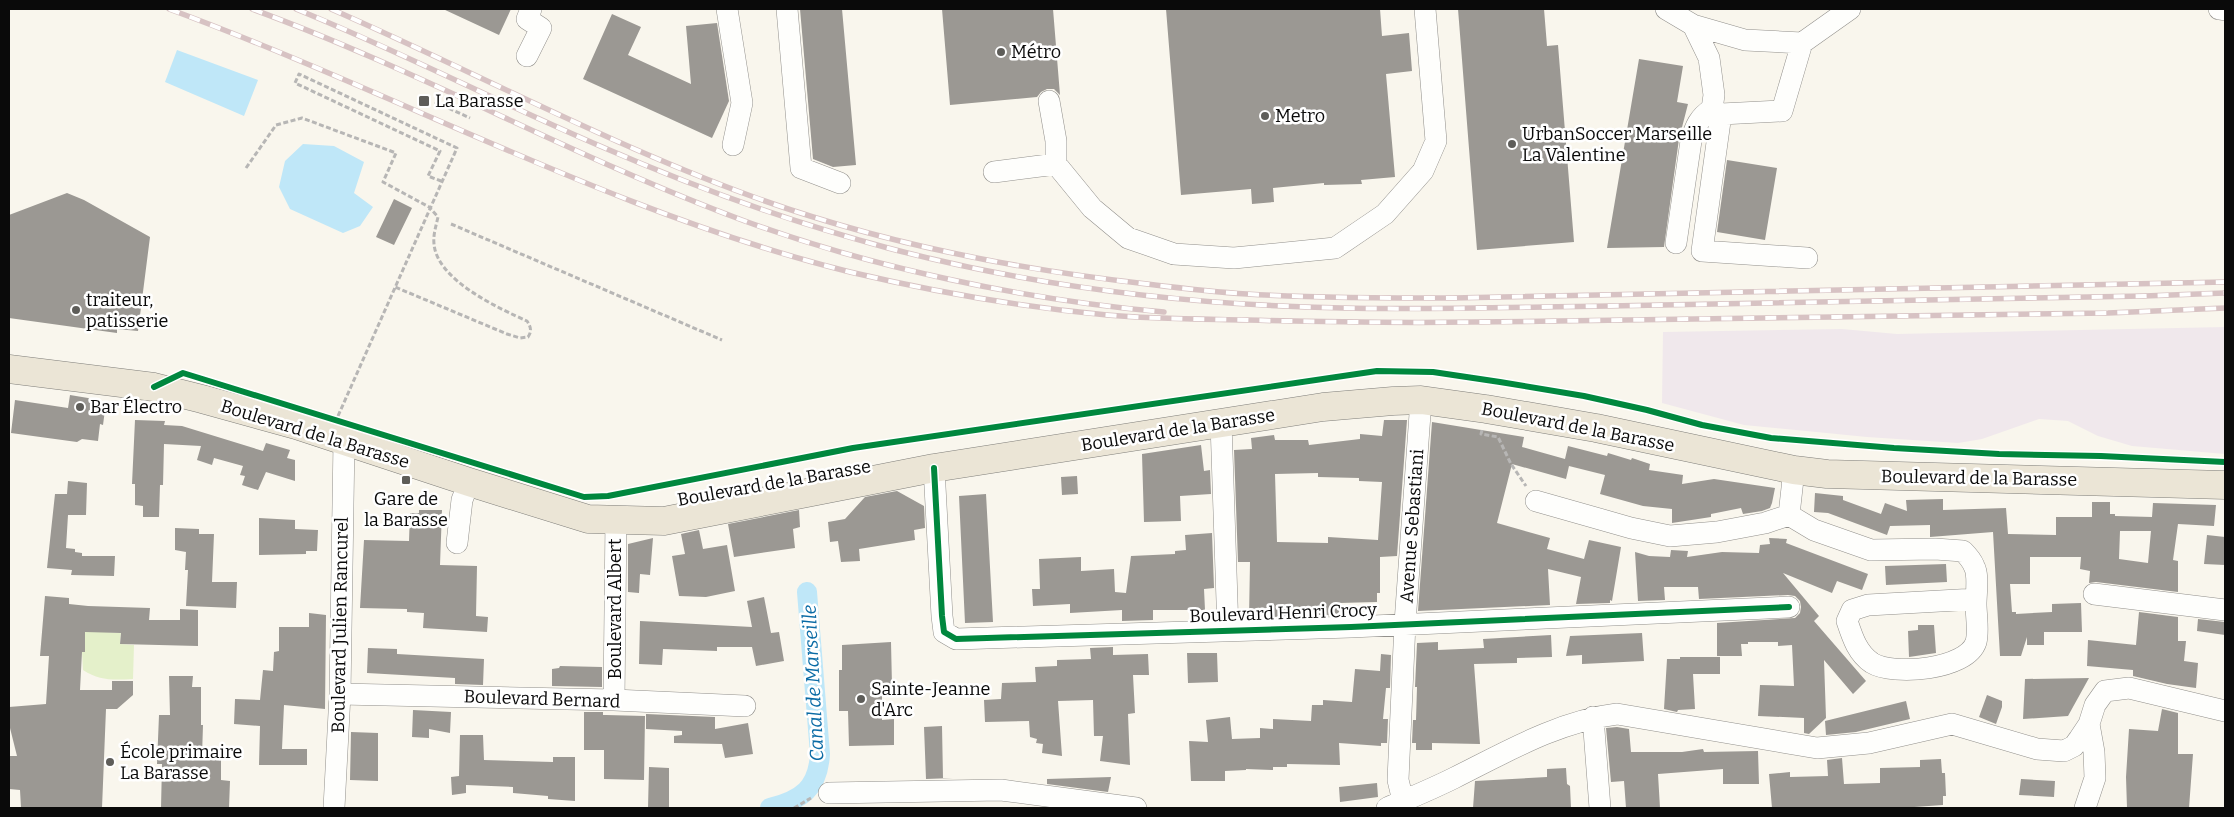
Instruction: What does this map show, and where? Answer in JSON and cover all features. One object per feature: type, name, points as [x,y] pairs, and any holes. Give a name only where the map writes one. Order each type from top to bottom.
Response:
[{"type":"main road","name":"Boulevard de la Barasse","points":[[9,369],[154,387],[296,425],[340,430],[469,482],[588,519],[616,518],[664,502],[883,463],[934,468],[1323,407],[1421,400],[1596,428],[1794,470],[1827,474],[2225,485]]},
{"type":"street","points":[[528,56],[541,28],[527,19],[531,9]]},
{"type":"street","points":[[727,9],[742,104],[733,145]]},
{"type":"street","points":[[787,9],[801,168],[840,183]]},
{"type":"street","points":[[1049,101],[1056,141],[1056,164],[1092,208],[1128,238],[1174,254],[1234,258],[1335,248],[1385,214],[1423,171],[1436,141],[1425,9]]},
{"type":"street","points":[[1666,9],[1693,25],[1745,40],[1802,43]]},
{"type":"street","points":[[1676,243],[1691,141],[1702,116],[1717,111],[1782,111],[1802,43],[1850,9]]},
{"type":"street","points":[[2219,9],[2225,10]]},
{"type":"street","points":[[1693,25],[1709,58],[1717,111],[1702,250],[1807,258]]},
{"type":"street","points":[[994,172],[1056,164]]},
{"type":"street","name":"Avenue Sebastiani","points":[[1395,805],[1398,780],[1405,623],[1421,400]]},
{"type":"street","points":[[1221,423],[1228,631]]},
{"type":"street","name":"Boulevard Julien Rancurel","points":[[334,808],[340,694],[340,430]]},
{"type":"street","name":"Boulevard Henri Crocy","points":[[934,468],[944,632],[956,638],[1228,631],[1789,607]]},
{"type":"street","points":[[1789,515],[1794,470]]},
{"type":"street","points":[[457,543],[462,500],[469,482]]},
{"type":"street","points":[[1536,501],[1631,528],[1670,536],[1717,532],[1765,523],[1789,515],[1814,530],[1871,550],[1935,548],[1963,551],[1975,567],[1976,599],[1976,642],[1968,653],[1957,661],[1938,667],[1884,668],[1872,662],[1853,641],[1847,621],[1852,610],[1868,605],[1976,599]]},
{"type":"street","name":"Boulevard Albert","points":[[614,700],[616,518]]},
{"type":"street","points":[[2094,594],[2225,610]]},
{"type":"street","points":[[1395,805],[1424,793],[1528,740],[1593,717],[1617,714],[1817,748],[1869,743],[1952,724],[2028,747],[2064,751],[2074,746],[2089,724],[2095,705],[2105,691],[2116,688],[2129,688],[2225,711]]},
{"type":"street","name":"Boulevard Bernard","points":[[340,694],[614,700],[744,706]]},
{"type":"street","points":[[1593,717],[1600,808]]},
{"type":"street","points":[[2085,808],[2094,778],[2094,752],[2089,724]]},
{"type":"street","points":[[828,793],[1001,790],[1047,801],[1136,808]]},
{"type":"path","points":[[340,430],[395,287],[429,207],[457,148],[299,74],[295,83],[440,151],[428,176],[441,181]]},
{"type":"path","points":[[435,102],[470,118]]},
{"type":"path","points":[[246,168],[276,125],[302,118],[396,153],[383,182],[429,207],[438,217],[434,245],[443,266],[478,296],[527,321],[530,326],[530,333],[528,337],[520,338],[506,334],[395,287]]},
{"type":"path","points":[[451,224],[722,340]]},
{"type":"path","points":[[1481,434],[1498,438],[1511,464],[1536,501]]},
{"type":"shaded area","points":[[2225,327],[2225,454],[2132,446],[2098,436],[2068,421],[2039,419],[1982,439],[1958,443],[1867,437],[1744,425],[1662,403],[1663,332],[1842,329],[1897,334]]},
{"type":"green space","points":[[79,630],[119,633],[119,630],[121,630],[120,644],[134,645],[133,679],[107,679],[89,674],[83,670],[82,652],[85,651],[85,641],[76,640]]},
{"type":"water","points":[[177,50],[258,80],[244,116],[165,82]]},
{"type":"water","points":[[303,144],[334,146],[364,162],[354,193],[373,207],[360,226],[343,233],[290,209],[279,187],[285,161]]},
{"type":"building","points":[[443,9],[511,9],[499,35]]},
{"type":"building","points":[[800,9],[842,9],[856,165],[833,167],[813,159]]},
{"type":"building","name":"Métro","points":[[942,9],[1053,9],[1060,95],[1054,89],[1047,89],[1037,97],[950,105]]},
{"type":"building","points":[[1166,9],[1380,9],[1382,36],[1409,33],[1412,71],[1386,74],[1395,177],[1361,180],[1362,184],[1324,185],[1324,183],[1273,188],[1274,202],[1252,204],[1251,189],[1181,195]]},
{"type":"building","name":"UrbanSoccer Marseille La Valentine","points":[[1458,9],[1544,9],[1547,46],[1558,45],[1574,242],[1477,250]]},
{"type":"building","points":[[612,14],[641,27],[628,55],[691,84],[686,26],[717,23],[729,101],[712,138],[583,79]]},
{"type":"building","points":[[1639,59],[1683,66],[1677,102],[1688,104],[1679,139],[1664,247],[1607,248]]},
{"type":"building","points":[[1727,160],[1777,168],[1765,240],[1717,232]]},
{"type":"building","points":[[67,193],[84,200],[150,237],[138,331],[117,329],[117,333],[9,318],[9,215]]},
{"type":"building","points":[[394,199],[412,208],[394,245],[376,237]]},
{"type":"building","points":[[70,395],[94,399],[93,408],[105,410],[103,425],[100,424],[98,441],[82,439],[77,442],[11,433],[15,400],[68,408]]},
{"type":"building","points":[[135,420],[165,421],[164,425],[182,426],[263,451],[266,443],[290,450],[287,458],[295,460],[295,481],[266,472],[258,490],[242,485],[245,476],[240,475],[243,466],[214,458],[212,465],[197,460],[201,446],[164,444],[163,485],[160,485],[159,517],[143,517],[143,506],[135,505],[135,484],[132,484]]},
{"type":"building","points":[[1384,420],[1407,420],[1397,556],[1380,557],[1380,593],[1377,593],[1377,602],[1339,603],[1339,615],[1249,618],[1250,562],[1238,562],[1234,450],[1252,449],[1251,438],[1274,435],[1275,440],[1308,440],[1309,445],[1360,439],[1360,434],[1382,436]],"holes":[[[1318,473],[1318,477],[1359,478],[1359,481],[1382,482],[1378,540],[1328,537],[1328,543],[1277,542],[1275,474]]]},
{"type":"building","points":[[1432,422],[1524,437],[1522,447],[1565,459],[1568,446],[1607,456],[1608,453],[1631,460],[1632,458],[1650,464],[1649,470],[1683,475],[1682,484],[1714,479],[1775,488],[1772,503],[1770,508],[1762,511],[1743,514],[1741,508],[1711,514],[1711,517],[1672,523],[1672,509],[1643,506],[1600,494],[1605,475],[1569,466],[1566,479],[1512,464],[1497,523],[1550,538],[1547,549],[1584,559],[1589,540],[1621,547],[1612,601],[1610,600],[1610,603],[1576,604],[1581,577],[1548,569],[1550,605],[1418,611]]},
{"type":"building","points":[[1201,445],[1204,471],[1210,470],[1211,494],[1180,496],[1181,521],[1144,522],[1142,454]]},
{"type":"building","points":[[1077,476],[1078,494],[1062,495],[1061,477]]},
{"type":"building","points":[[68,481],[87,483],[86,515],[68,515],[66,548],[75,549],[75,552],[82,553],[82,556],[115,556],[114,576],[71,575],[72,570],[47,568],[55,494],[67,494]]},
{"type":"building","points":[[897,491],[924,506],[925,528],[914,530],[915,540],[859,549],[860,561],[841,562],[838,541],[830,542],[828,522],[845,519],[865,497]]},
{"type":"building","points":[[1815,493],[1843,496],[1843,500],[1881,514],[1885,503],[1907,511],[1906,500],[1943,499],[1943,510],[2006,508],[2008,534],[2056,535],[2056,517],[2092,517],[2092,502],[2110,502],[2110,514],[2115,514],[2115,516],[2152,517],[2153,503],[2216,505],[2214,526],[2178,524],[2173,560],[2178,561],[2178,592],[2096,582],[2089,583],[2090,571],[2080,569],[2081,557],[2030,557],[2030,584],[2010,584],[2012,612],[2016,612],[2016,614],[2052,612],[2052,604],[2081,603],[2082,632],[2044,632],[2044,645],[2027,645],[2027,637],[2021,656],[2000,656],[1993,532],[1930,537],[1930,525],[1890,526],[1887,535],[1828,513],[1814,512]],"holes":[[[2120,531],[2151,531],[2148,563],[2119,559]]]},
{"type":"building","points":[[986,494],[993,622],[965,623],[959,496]]},
{"type":"building","points":[[419,510],[442,510],[440,565],[477,566],[476,616],[488,617],[487,632],[423,628],[424,613],[407,612],[407,609],[360,608],[364,540],[409,541],[410,513],[419,513]]},
{"type":"building","points":[[799,510],[800,527],[793,529],[795,548],[734,557],[728,524]]},
{"type":"building","points":[[259,518],[295,520],[295,529],[318,530],[317,551],[306,551],[306,554],[259,555]]},
{"type":"building","points":[[175,528],[199,529],[199,534],[214,534],[212,582],[237,582],[236,608],[186,606],[188,570],[185,570],[186,552],[175,550]]},
{"type":"building","points":[[699,530],[703,549],[727,545],[735,591],[706,597],[679,596],[672,556],[685,554],[681,534]]},
{"type":"building","points":[[1212,533],[1214,588],[1204,589],[1205,610],[1153,610],[1153,620],[1122,621],[1122,610],[1070,613],[1070,604],[1033,606],[1032,589],[1040,589],[1039,559],[1081,557],[1081,571],[1114,569],[1115,592],[1126,593],[1131,556],[1175,554],[1175,551],[1186,550],[1185,535]]},
{"type":"building","points":[[2207,535],[2225,537],[2225,565],[2204,564]]},
{"type":"building","points":[[653,538],[650,575],[640,574],[639,593],[628,592],[628,544]]},
{"type":"building","points":[[1769,538],[1787,539],[1786,543],[1868,574],[1862,590],[1837,581],[1832,593],[1783,573],[1819,616],[1814,621],[1866,681],[1853,694],[1824,660],[1826,718],[1809,734],[1804,733],[1804,718],[1758,716],[1760,685],[1794,686],[1792,645],[1778,646],[1778,642],[1748,642],[1748,644],[1741,644],[1742,656],[1717,656],[1717,623],[1795,618],[1800,613],[1801,607],[1800,601],[1795,596],[1699,599],[1698,587],[1664,587],[1665,600],[1638,601],[1635,552],[1649,556],[1670,557],[1671,550],[1688,551],[1687,557],[1722,552],[1759,553],[1760,545],[1770,544]]},
{"type":"building","points":[[1946,564],[1947,582],[1886,585],[1885,566]]},
{"type":"building","points":[[45,596],[69,598],[69,604],[150,608],[149,620],[180,620],[180,609],[198,610],[198,646],[120,644],[121,633],[85,632],[85,652],[82,652],[80,690],[112,690],[112,681],[133,681],[133,695],[117,709],[106,709],[102,808],[21,808],[20,790],[9,789],[9,756],[17,756],[9,724],[9,707],[46,704],[49,656],[40,656]]},
{"type":"building","points":[[764,597],[771,633],[779,632],[784,661],[756,666],[752,647],[717,647],[717,651],[663,649],[662,665],[639,664],[640,621],[752,627],[747,601]]},
{"type":"building","points":[[2139,612],[2178,617],[2178,641],[2186,641],[2184,661],[2198,663],[2196,688],[2133,676],[2133,670],[2087,666],[2088,640],[2136,645]]},
{"type":"building","points":[[309,613],[326,615],[325,709],[284,705],[282,749],[307,749],[307,765],[259,765],[260,726],[234,724],[235,699],[260,700],[263,670],[273,671],[274,652],[279,651],[279,627],[309,627]]},
{"type":"building","points":[[2198,619],[2225,622],[2225,635],[2197,631]]},
{"type":"building","points":[[1918,625],[1934,625],[1936,653],[1909,657],[1908,631],[1918,630]]},
{"type":"building","points":[[1642,633],[1644,661],[1582,664],[1582,655],[1566,656],[1570,636]]},
{"type":"building","points":[[1551,635],[1552,657],[1517,658],[1517,663],[1474,664],[1480,744],[1432,743],[1432,750],[1416,750],[1416,743],[1412,743],[1413,720],[1416,720],[1417,643],[1438,642],[1438,650],[1484,648],[1483,639]]},
{"type":"building","points":[[891,642],[892,686],[882,686],[882,720],[894,719],[894,745],[849,746],[848,711],[839,711],[839,670],[842,670],[842,645]]},
{"type":"building","points":[[1113,647],[1113,655],[1148,654],[1149,675],[1133,675],[1135,713],[1128,714],[1130,765],[1100,761],[1103,736],[1094,736],[1093,700],[1058,701],[1062,756],[1042,753],[1043,744],[1036,743],[1037,739],[1030,737],[1029,721],[985,722],[984,700],[1001,699],[1002,683],[1036,682],[1035,667],[1057,666],[1057,660],[1091,659],[1090,648]]},
{"type":"building","points":[[368,648],[397,649],[397,654],[484,659],[483,685],[455,684],[455,678],[367,673]]},
{"type":"building","points":[[1187,653],[1217,653],[1218,682],[1188,683]]},
{"type":"building","points":[[1381,654],[1391,655],[1390,688],[1386,688],[1383,719],[1388,719],[1387,743],[1381,743],[1381,746],[1339,743],[1340,765],[1287,764],[1287,767],[1273,767],[1273,770],[1246,769],[1225,771],[1225,781],[1191,781],[1189,741],[1208,742],[1206,720],[1230,717],[1232,739],[1260,738],[1260,728],[1273,729],[1273,719],[1311,721],[1312,705],[1323,705],[1323,700],[1352,702],[1355,669],[1380,671]]},
{"type":"building","points":[[1680,657],[1720,657],[1720,674],[1693,674],[1695,709],[1678,710],[1677,712],[1664,709],[1667,659],[1680,659]]},
{"type":"building","points":[[560,666],[602,667],[602,687],[552,686],[552,669],[559,668]]},
{"type":"building","points":[[169,676],[193,676],[192,687],[201,687],[202,756],[221,757],[221,780],[230,781],[229,808],[161,808],[162,764],[157,764],[159,715],[170,715]]},
{"type":"building","points":[[2089,678],[2068,716],[2023,719],[2025,679]]},
{"type":"building","points":[[1987,695],[2002,701],[2002,707],[1996,724],[1979,717]]},
{"type":"building","points":[[1906,701],[1910,719],[1856,732],[1826,735],[1825,721]]},
{"type":"building","points":[[2162,709],[2178,713],[2178,754],[2193,754],[2189,808],[2127,808],[2126,777],[2129,729],[2158,731]]},
{"type":"building","points":[[413,710],[451,712],[450,733],[429,729],[429,738],[412,737]]},
{"type":"building","points":[[584,712],[603,712],[603,715],[645,716],[644,780],[604,779],[604,750],[584,750]]},
{"type":"building","points":[[646,714],[715,717],[715,729],[748,723],[753,754],[725,758],[722,744],[674,743],[674,736],[682,735],[682,731],[646,729]]},
{"type":"building","points":[[942,726],[943,778],[953,778],[926,779],[924,727]]},
{"type":"building","points":[[1606,728],[1629,729],[1631,752],[1682,752],[1703,749],[1704,752],[1758,751],[1759,784],[1723,784],[1723,769],[1658,774],[1660,808],[1626,808],[1624,781],[1611,782]]},
{"type":"building","points":[[351,732],[378,733],[378,781],[350,780]]},
{"type":"building","points":[[460,735],[483,735],[484,760],[553,762],[553,757],[575,757],[575,801],[548,799],[548,796],[513,793],[513,787],[466,785],[466,793],[452,795],[451,777],[459,776]]},
{"type":"building","points":[[1842,758],[1844,784],[1880,783],[1880,768],[1920,767],[1920,760],[1941,759],[1942,773],[1945,773],[1946,796],[1943,796],[1943,805],[1900,808],[1772,808],[1769,774],[1790,772],[1790,777],[1828,776],[1827,760]]},
{"type":"building","points":[[649,767],[669,768],[669,808],[648,808]]},
{"type":"building","points":[[1566,768],[1567,784],[1570,786],[1571,808],[1473,808],[1475,781],[1547,777],[1547,769]]},
{"type":"building","points":[[1111,777],[1108,792],[1047,784],[1047,779]]},
{"type":"building","points":[[2021,779],[2055,781],[2054,797],[2019,795]]},
{"type":"building","points":[[1377,783],[1378,797],[1340,802],[1339,787]]},
{"type":"waterway","name":"Canal de Marseille","points":[[770,808],[791,801],[806,791],[812,784],[819,766],[820,754],[807,592]]},
{"type":"railway","points":[[169,9],[339,77],[506,150],[676,218],[762,247],[850,272],[914,286],[1010,303],[1075,312],[1177,319],[1402,322],[2108,313],[2225,308]]},
{"type":"railway","points":[[252,9],[376,59],[680,196],[792,237],[843,253],[950,280],[1058,299],[1164,312]]},
{"type":"railway","points":[[296,9],[373,42],[600,146],[742,203],[851,238],[944,262],[1114,292],[1228,303],[1375,309],[1676,305],[2225,293]]},
{"type":"railway","points":[[331,9],[591,130],[751,196],[847,227],[946,252],[1097,278],[1234,293],[1350,298],[1453,298],[2225,282]]},
{"type":"cycle path","points":[[154,387],[183,373],[584,497],[608,496],[853,448],[1377,371],[1433,372],[1584,396],[1702,425],[1771,438],[1999,454],[2101,456],[2225,462]]},
{"type":"cycle path","points":[[934,468],[944,632],[956,639],[1351,627],[1789,607]]},
{"type":"place","name":"Métro","points":[[1001,52]]},
{"type":"place","name":"La Barasse","points":[[424,101]]},
{"type":"place","name":"Metro","points":[[1265,116]]},
{"type":"place","name":"UrbanSoccer Marseille La Valentine","points":[[1512,144]]},
{"type":"place","name":"traiteur, patisserie","points":[[76,310]]},
{"type":"place","name":"Bar Électro","points":[[80,407]]},
{"type":"place","name":"Gare de la Barasse","points":[[406,480]]},
{"type":"place","name":"Sainte-Jeanne d'Arc","points":[[861,699]]},
{"type":"place","name":"École primaire La Barasse","points":[[110,762]]}]
